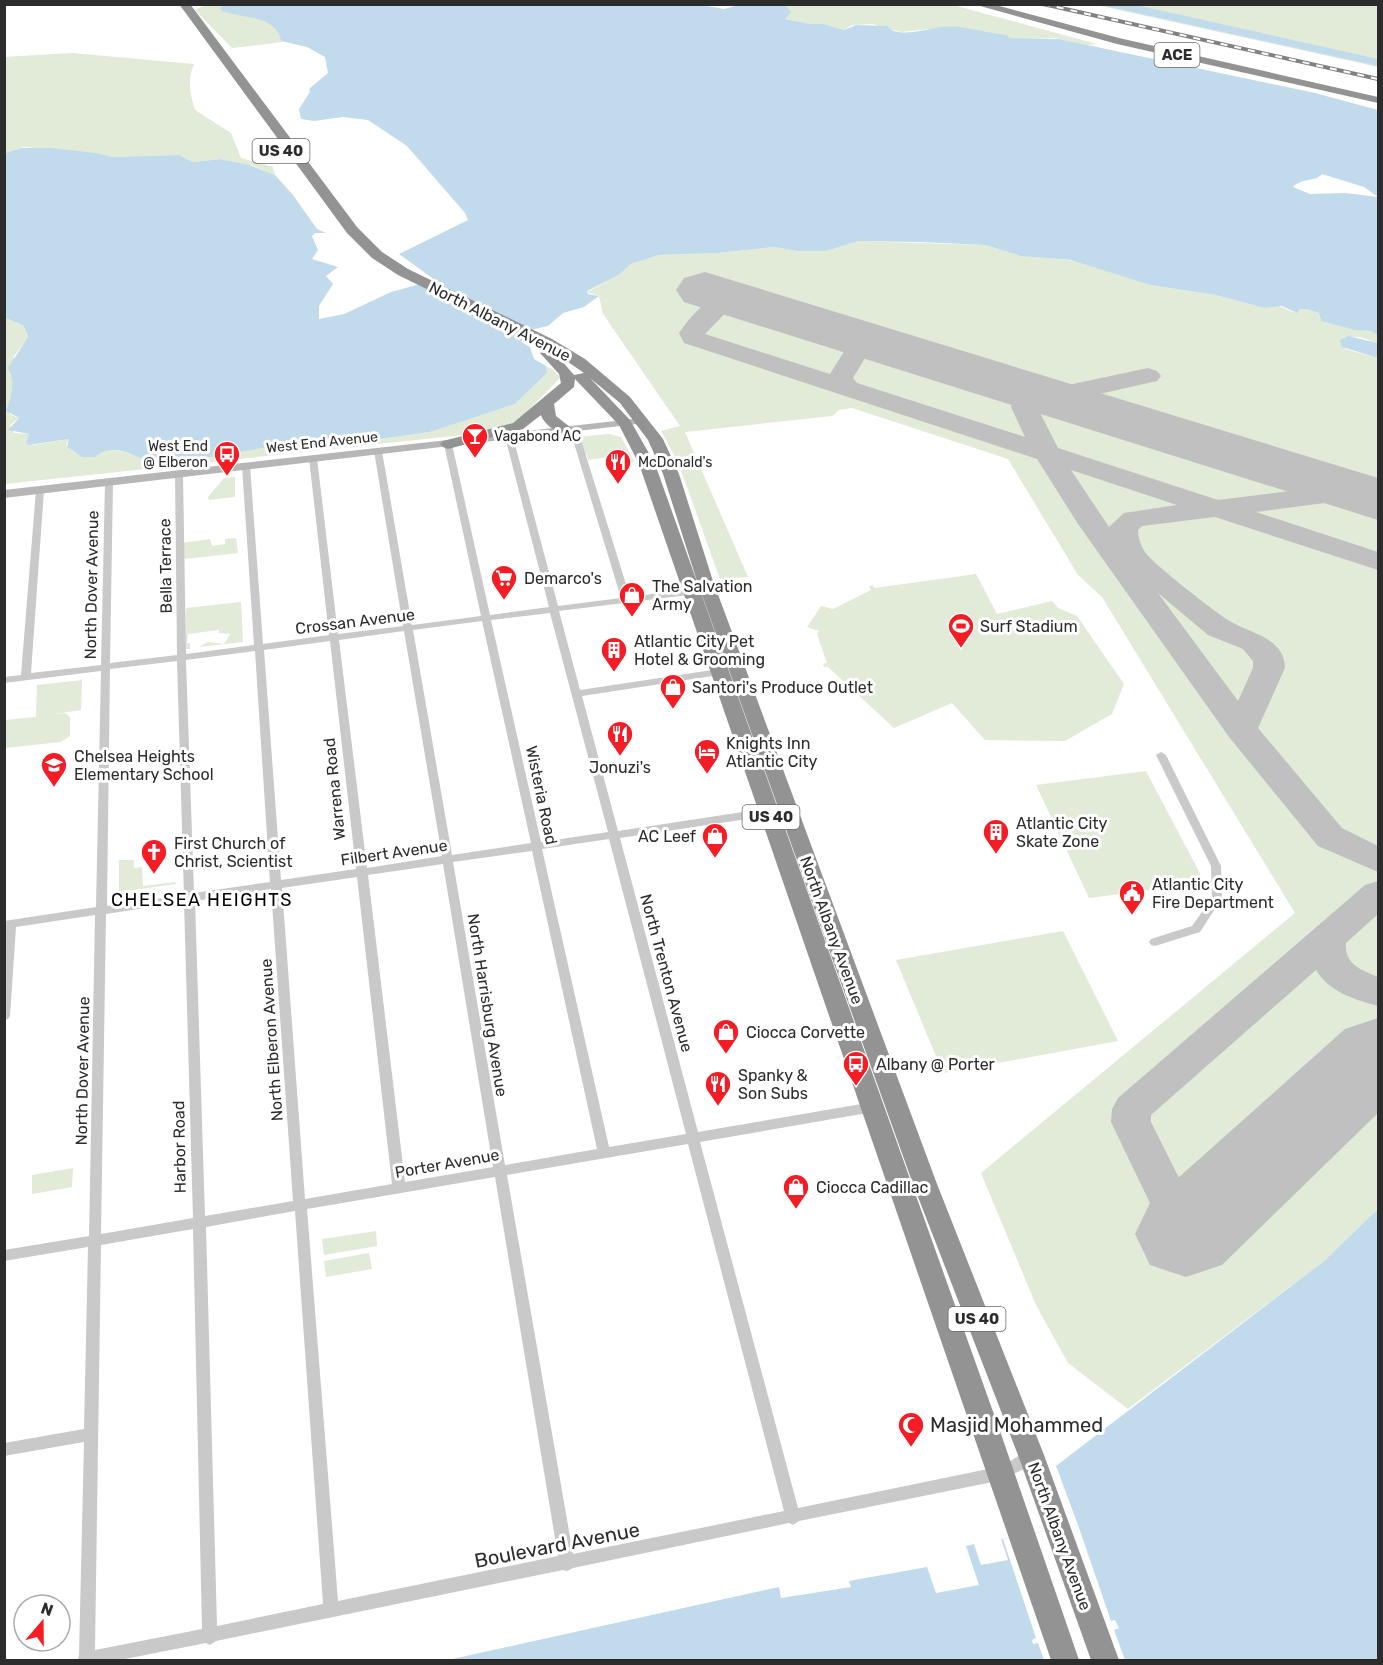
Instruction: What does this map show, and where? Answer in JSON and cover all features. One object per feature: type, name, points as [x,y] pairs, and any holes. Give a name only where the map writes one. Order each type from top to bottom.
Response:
[{"type":"highway","name":"North Albany Avenue","points":[[173,4],[344,235],[369,261],[598,376],[625,400],[642,422],[665,459],[719,672],[779,811]]},
{"type":"highway","name":"North Albany Avenue","points":[[184,4],[357,236],[408,280]]},
{"type":"highway","name":"ACE","points":[[978,4],[1101,38],[1378,100]]},
{"type":"highway","name":"ACE","points":[[1002,4],[1103,31],[1378,93]]},
{"type":"highway","name":"North Albany Avenue","points":[[543,347],[592,387],[625,423],[646,464],[700,591],[884,1105],[1001,1472],[1065,1660]]},
{"type":"highway","points":[[448,444],[513,428],[547,405],[565,389],[569,382],[566,373],[543,347]]},
{"type":"highway","points":[[547,405],[549,418],[571,430]]},
{"type":"highway","name":"North Albany Avenue","points":[[884,1105],[958,1271],[1031,1455],[1105,1660]]},
{"type":"main road","name":"West End Avenue","points":[[4,494],[642,422]]},
{"type":"street","points":[[571,430],[627,601]]},
{"type":"street","name":"North Trenton Avenue","points":[[509,437],[793,1518]]},
{"type":"street","name":"Wisteria Road","points":[[448,444],[604,1153]]},
{"type":"street","name":"North Harrisburg Avenue","points":[[378,451],[567,1564]]},
{"type":"street","name":"Warrena Road","points":[[313,458],[399,1188]]},
{"type":"street","name":"North Elberon Avenue","points":[[246,466],[332,1611]]},
{"type":"street","name":"Bella Terrace","points":[[179,474],[182,657]]},
{"type":"street","name":"North Dover Avenue","points":[[86,1660],[109,482]]},
{"type":"street","points":[[26,678],[40,490]]},
{"type":"street","name":"Crossan Avenue","points":[[4,680],[700,591]]},
{"type":"street","name":"Harbor Road","points":[[182,657],[210,1637]]},
{"type":"street","points":[[576,694],[719,672]]},
{"type":"street","points":[[1155,942],[1196,929],[1217,898],[1216,866],[1161,755]]},
{"type":"street","name":"Filbert Avenue","points":[[8,925],[779,811]]},
{"type":"street","points":[[4,1016],[8,925]]},
{"type":"street","name":"Porter Avenue","points":[[4,1256],[884,1105]]},
{"type":"street","points":[[4,1450],[91,1434]]},
{"type":"street","name":"Boulevard Avenue","points":[[86,1660],[210,1637],[793,1518],[1001,1472],[1031,1455]]},
{"type":"green space","points":[[205,5],[224,5],[221,7],[227,11],[262,19],[275,28],[283,42],[232,48],[195,10]]},
{"type":"green space","points":[[775,5],[953,5],[1097,44],[1087,45],[1055,38],[1010,38],[948,27],[901,32],[872,24],[852,25],[844,30],[824,24],[785,19],[788,15],[786,6]]},
{"type":"green space","points":[[1096,5],[1378,5],[1378,67]]},
{"type":"green space","points":[[72,53],[194,64],[190,76],[190,87],[195,110],[231,133],[241,158],[273,167],[275,175],[253,166],[220,159],[193,162],[179,155],[113,157],[97,153],[24,147],[5,153],[4,57]]},
{"type":"green space","points":[[859,241],[985,245],[1018,255],[1076,261],[1150,285],[1216,295],[1264,308],[1277,305],[1293,312],[1304,308],[1319,313],[1321,321],[1372,331],[1378,336],[1378,343],[1359,337],[1344,337],[1345,349],[1378,358],[1378,1209],[1324,1261],[1128,1409],[1068,1363],[1036,1305],[981,1173],[1295,913],[1102,597],[1078,575],[1008,459],[852,408],[839,410],[832,416],[685,432],[748,577],[720,579],[678,462],[661,431],[680,426],[603,314],[599,296],[587,292],[619,275],[631,264],[659,255],[717,253],[775,247],[796,251],[826,251]]},
{"type":"green space","points":[[5,318],[23,325],[28,338],[14,356],[13,386],[7,408],[11,415],[19,418],[10,425],[14,433],[30,434],[26,443],[34,445],[69,439],[66,445],[69,448],[87,457],[95,457],[102,450],[108,449],[138,455],[148,462],[167,465],[185,459],[263,448],[331,446],[430,432],[515,404],[547,373],[546,366],[554,370],[560,378],[519,420],[491,432],[5,484]]},
{"type":"green space","points":[[609,434],[621,437],[634,461],[631,464],[624,463],[621,455],[588,460],[586,453],[582,453],[578,437]]},
{"type":"green space","points":[[235,477],[235,497],[209,500],[208,497],[224,478]]},
{"type":"green space","points":[[236,538],[238,553],[184,559],[182,543],[210,539],[212,546],[225,544],[225,539]]},
{"type":"green space","name":"Surf Stadium","points":[[976,574],[997,614],[1052,601],[1058,608],[1077,616],[1124,684],[1112,714],[1065,741],[985,740],[952,703],[894,728],[828,667],[824,667],[823,664],[827,663],[817,634],[819,631],[807,627],[821,606],[833,609],[871,590],[869,587],[872,585],[875,588]]},
{"type":"green space","points":[[241,602],[243,642],[199,647],[208,642],[224,644],[230,634],[219,633],[219,630],[188,634],[187,643],[190,643],[190,649],[185,649],[186,608]]},
{"type":"green space","points":[[82,680],[81,710],[48,715],[65,713],[70,717],[70,736],[61,742],[5,748],[5,720],[36,717],[37,685]]},
{"type":"green space","points":[[1146,771],[1205,883],[1089,898],[1036,785]]},
{"type":"green space","points":[[119,860],[134,860],[134,868],[142,867],[143,886],[175,882],[176,884],[119,892]]},
{"type":"green space","points":[[1063,931],[1118,1041],[943,1073],[896,960]]},
{"type":"green space","points":[[73,1168],[72,1187],[32,1194],[32,1175]]},
{"type":"green space","points":[[376,1231],[377,1246],[324,1255],[322,1239]]},
{"type":"green space","points":[[369,1253],[372,1269],[326,1277],[324,1261]]},
{"type":"water","points":[[696,4],[724,9],[739,5],[786,6],[791,12],[785,19],[824,24],[844,30],[856,25],[887,26],[892,30],[905,33],[948,26],[1007,35],[1010,38],[1059,39],[1315,93],[1378,110],[1378,197],[1378,336],[1372,331],[1355,330],[1321,321],[1319,313],[1307,309],[1300,309],[1297,313],[1282,306],[1264,308],[1216,295],[1150,285],[1071,260],[1021,256],[985,245],[859,241],[826,251],[796,251],[775,247],[717,253],[659,255],[631,264],[619,275],[587,291],[588,294],[599,296],[584,307],[563,313],[548,326],[530,330],[521,342],[530,347],[534,359],[546,366],[547,373],[515,404],[430,432],[331,446],[263,448],[161,465],[128,453],[111,450],[95,457],[82,457],[67,447],[69,439],[29,445],[26,443],[29,434],[8,430],[19,418],[6,411],[12,384],[8,368],[28,337],[23,325],[5,318],[5,153],[21,148],[50,148],[113,157],[179,155],[193,162],[220,159],[249,165],[275,175],[293,195],[317,229],[326,233],[315,233],[312,236],[318,250],[312,259],[338,267],[326,276],[333,284],[319,306],[319,319],[344,314],[391,292],[435,280],[399,254],[468,220],[465,213],[407,146],[368,120],[343,117],[314,121],[301,119],[299,109],[310,92],[309,89],[328,73],[325,57],[307,47],[281,41],[278,32],[266,22],[222,11],[220,8],[224,5]],"holes":[[[1322,174],[1364,187],[1378,197],[1345,193],[1310,194],[1293,187]]]},
{"type":"water","points":[[1101,5],[1136,5],[1378,59],[1378,66]]},
{"type":"water","points":[[1348,336],[1378,343],[1378,358],[1342,347],[1340,340]]},
{"type":"water","points":[[1378,1209],[1378,1660],[448,1660],[779,1587],[781,1598],[851,1587],[849,1581],[927,1567],[936,1593],[979,1585],[966,1546],[974,1544],[981,1565],[1008,1560],[1001,1539],[1078,1525],[1056,1466],[1324,1261]]},
{"type":"pier","points":[[1078,1525],[1111,1621],[1115,1620],[1119,1628],[1114,1630],[1125,1660],[1044,1660],[1038,1643],[1033,1644],[1032,1640],[1036,1638],[1003,1539]]},
{"type":"taxiway","points":[[729,297],[696,327],[692,333],[693,338],[848,388]]},
{"type":"taxiway","points":[[848,388],[840,378],[859,347],[880,344]]},
{"type":"taxiway","points":[[1047,453],[1024,407],[1024,401],[1038,394],[1068,393],[1148,376]]},
{"type":"taxiway","points":[[848,388],[1047,453]]},
{"type":"taxiway","points":[[1047,453],[1217,508]]},
{"type":"taxiway","points":[[1047,453],[1088,518],[1241,729]]},
{"type":"taxiway","points":[[1217,508],[1378,488]]},
{"type":"taxiway","points":[[1132,556],[1124,538],[1123,528],[1134,519],[1217,508]]},
{"type":"taxiway","points":[[1217,508],[1378,561]]},
{"type":"taxiway","points":[[1133,558],[1219,628],[1254,642],[1269,659],[1269,668],[1241,729]]},
{"type":"taxiway","points":[[1241,729],[1330,837],[1378,860]]},
{"type":"taxiway","points":[[1328,938],[1378,894]]},
{"type":"taxiway","points":[[1186,1234],[1131,1122],[1132,1109],[1328,938]]},
{"type":"taxiway","points":[[1328,938],[1327,950],[1333,968],[1348,980],[1378,992]]},
{"type":"runway","points":[[705,290],[1378,500]]},
{"type":"runway","points":[[1186,1234],[1378,1055]]},
{"type":"railway","points":[[1043,4],[1378,79]]},
{"type":"place","name":"Vagabond AC","points":[[475,459]]},
{"type":"place","name":"West End @ Elberon","points":[[227,477]]},
{"type":"place","name":"McDonald's","points":[[618,485]]},
{"type":"place","name":"Demarco's","points":[[504,601]]},
{"type":"place","name":"The Salvation Army","points":[[632,618]]},
{"type":"place","name":"Surf Stadium","points":[[961,649]]},
{"type":"place","name":"Atlantic City Pet Hotel & Grooming","points":[[614,673]]},
{"type":"place","name":"Santori's Produce Outlet","points":[[673,710]]},
{"type":"place","name":"Jonuzi's","points":[[620,757]]},
{"type":"place","name":"Knights Inn Atlantic City","points":[[707,775]]},
{"type":"place","name":"Chelsea Heights Elementary School","points":[[54,788]]},
{"type":"place","name":"Atlantic City Skate Zone","points":[[996,855]]},
{"type":"place","name":"AC Leef","points":[[715,859]]},
{"type":"place","name":"First Church of Christ, Scientist","points":[[154,875]]},
{"type":"place","name":"Atlantic City Fire Department","points":[[1132,916]]},
{"type":"place","name":"Ciocca Corvette","points":[[726,1055]]},
{"type":"place","name":"Albany @ Porter","points":[[856,1087]]},
{"type":"place","name":"Spanky & Son Subs","points":[[718,1107]]},
{"type":"place","name":"Ciocca Cadillac","points":[[796,1210]]},
{"type":"place","name":"Masjid Mohammed","points":[[911,1448]]},
{"type":"district","name":"CHELSEA HEIGHTS","points":[[202,900]]}]
